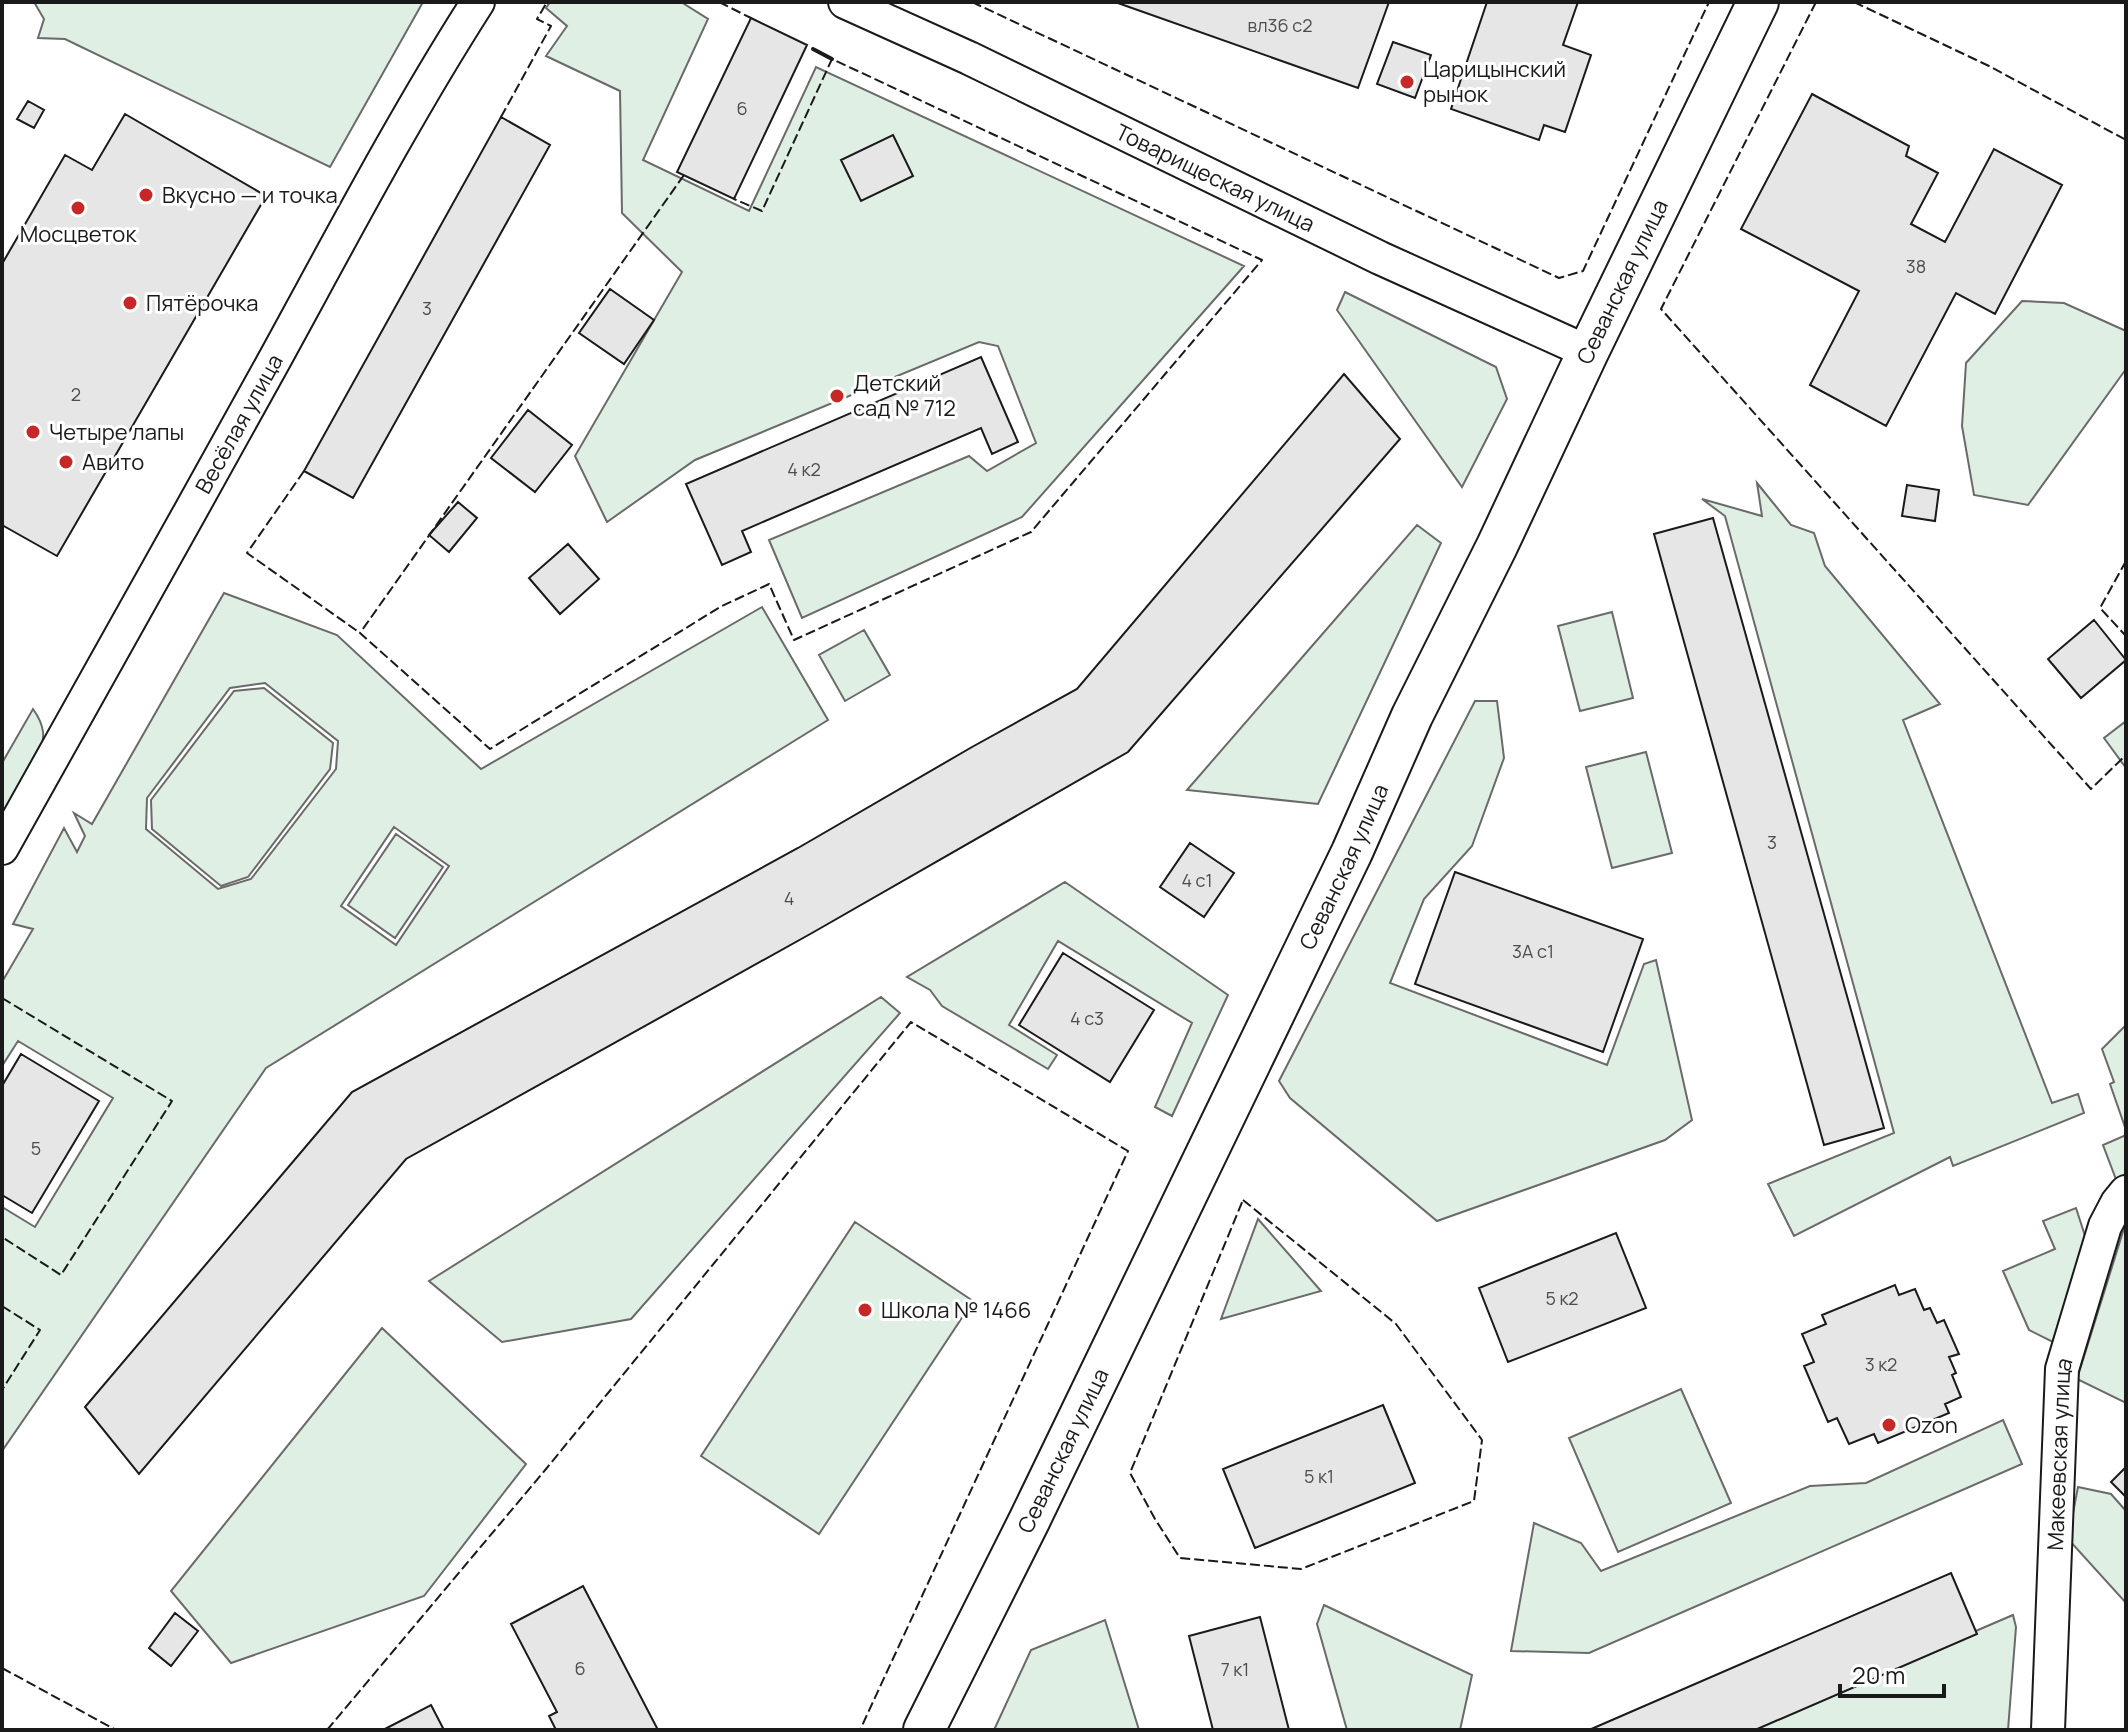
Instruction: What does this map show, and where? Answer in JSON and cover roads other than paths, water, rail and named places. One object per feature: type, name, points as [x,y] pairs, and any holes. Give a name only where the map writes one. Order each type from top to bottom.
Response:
[{"type":"street","name":"Весёлая улица","points":[[2,848],[359,207],[478,2]]},
{"type":"street","name":"Товарищеская улица","points":[[845,2],[969,58],[1380,258],[1588,352]]},
{"type":"street","name":"Севанская улица","points":[[924,1730],[1029,1521],[1339,879],[1412,716],[1758,2]]},
{"type":"street","name":"Макеевская улица","points":[[2048,1730],[2062,1369],[2105,1226],[2126,1192]]},
{"type":"place","name":"Царицынский рынок","points":[[1407,82]]},
{"type":"place","name":"Вкусно — и точка","points":[[146,195]]},
{"type":"place","name":"Мосцветок","points":[[78,208]]},
{"type":"place","name":"Пятёрочка","points":[[130,303]]},
{"type":"place","name":"Детский сад № 712","points":[[837,396]]},
{"type":"place","name":"Четыре лапы","points":[[33,432]]},
{"type":"place","name":"Авито","points":[[66,462]]},
{"type":"place","name":"Школа № 1466","points":[[865,1310]]},
{"type":"place","name":"Ozon","points":[[1889,1425]]}]
